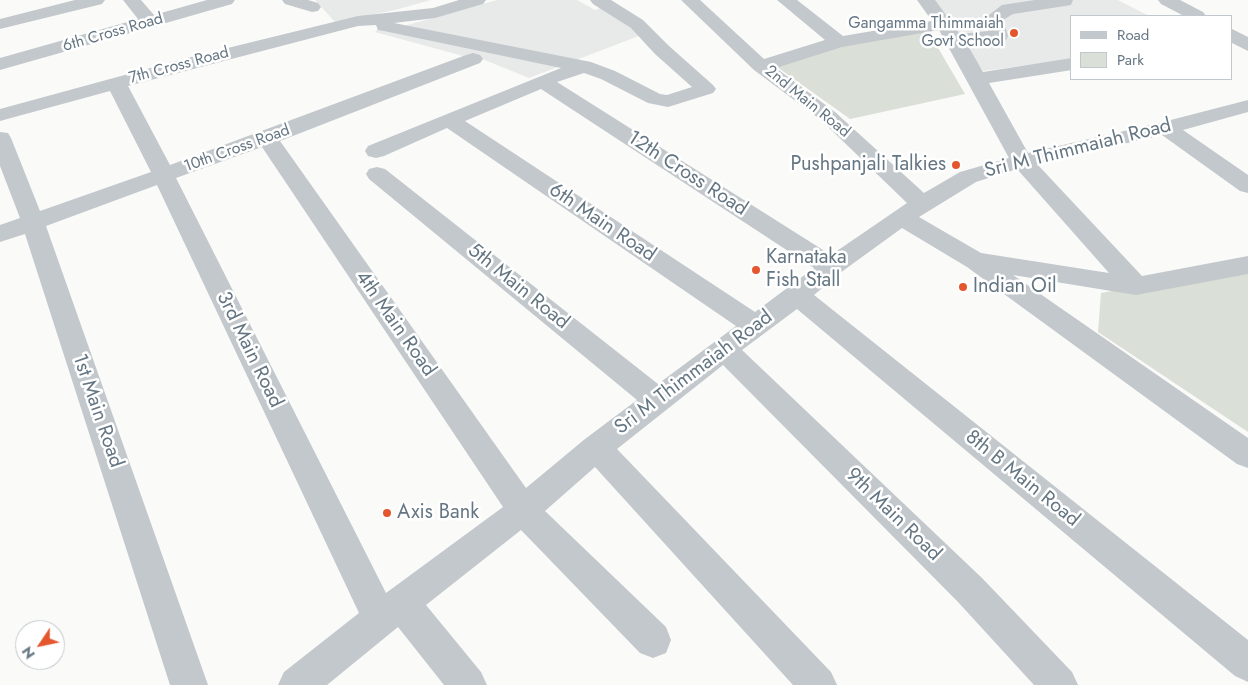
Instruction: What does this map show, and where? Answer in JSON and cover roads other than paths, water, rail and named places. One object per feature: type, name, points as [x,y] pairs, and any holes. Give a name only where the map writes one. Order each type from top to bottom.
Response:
[{"type":"street","points":[[0,24],[96,0]]},
{"type":"street","points":[[132,0],[151,23]]},
{"type":"street","name":"6th Cross Road","points":[[0,64],[151,23],[226,0]]},
{"type":"street","points":[[291,0],[312,7]]},
{"type":"street","name":"7th Cross Road","points":[[0,115],[358,21],[435,13],[476,0]]},
{"type":"street","points":[[358,21],[584,66],[608,75],[655,99],[668,101],[706,89],[662,50],[637,24],[599,0]]},
{"type":"street","name":"2nd Main Road","points":[[690,0],[761,66],[828,116],[912,211],[976,260]]},
{"type":"street","points":[[786,0],[839,42]]},
{"type":"street","points":[[926,0],[955,40],[1022,160],[1136,286]]},
{"type":"street","points":[[1167,0],[1195,15]]},
{"type":"street","points":[[955,40],[999,36],[994,18],[1008,8],[1065,1]]},
{"type":"street","points":[[761,66],[839,42],[943,24]]},
{"type":"street","points":[[1233,37],[1248,45]]},
{"type":"street","name":"10th Cross Road","points":[[0,234],[267,138],[473,59]]},
{"type":"street","points":[[978,79],[1070,64]]},
{"type":"street","points":[[449,120],[542,81],[584,66]]},
{"type":"street","name":"12th Cross Road","points":[[542,81],[831,267]]},
{"type":"street","name":"3rd Main Road","points":[[116,83],[391,611],[468,685]]},
{"type":"street","name":"Sri M Thimmaiah Road","points":[[297,685],[523,510],[596,448],[724,349],[797,295],[831,267],[912,211],[968,177],[1022,160],[1166,128],[1248,106]]},
{"type":"street","name":"5th Main Road","points":[[449,120],[377,163],[658,400]]},
{"type":"street","name":"6th Main Road","points":[[449,120],[755,326]]},
{"type":"street","points":[[1166,128],[1248,186]]},
{"type":"street","name":"1st Main Road","points":[[0,138],[32,222],[190,685]]},
{"type":"street","name":"4th Main Road","points":[[267,138],[523,510],[653,640]]},
{"type":"street","points":[[976,260],[1136,286],[1248,264]]},
{"type":"street","points":[[976,260],[1248,455]]},
{"type":"street","name":"8th B Main Road","points":[[797,295],[1248,663]]},
{"type":"street","name":"9th Main Road","points":[[724,349],[970,590],[1059,685]]},
{"type":"street","points":[[596,448],[818,685]]},
{"type":"place","name":"Gangamma Thimmaiah Govt School","points":[[1014,33]]},
{"type":"place","name":"Pushpanjali Talkies","points":[[956,165]]},
{"type":"place","name":"Karnataka Fish Stall","points":[[756,270]]},
{"type":"place","name":"Indian Oil","points":[[963,287]]},
{"type":"place","name":"Axis Bank","points":[[387,513]]}]
